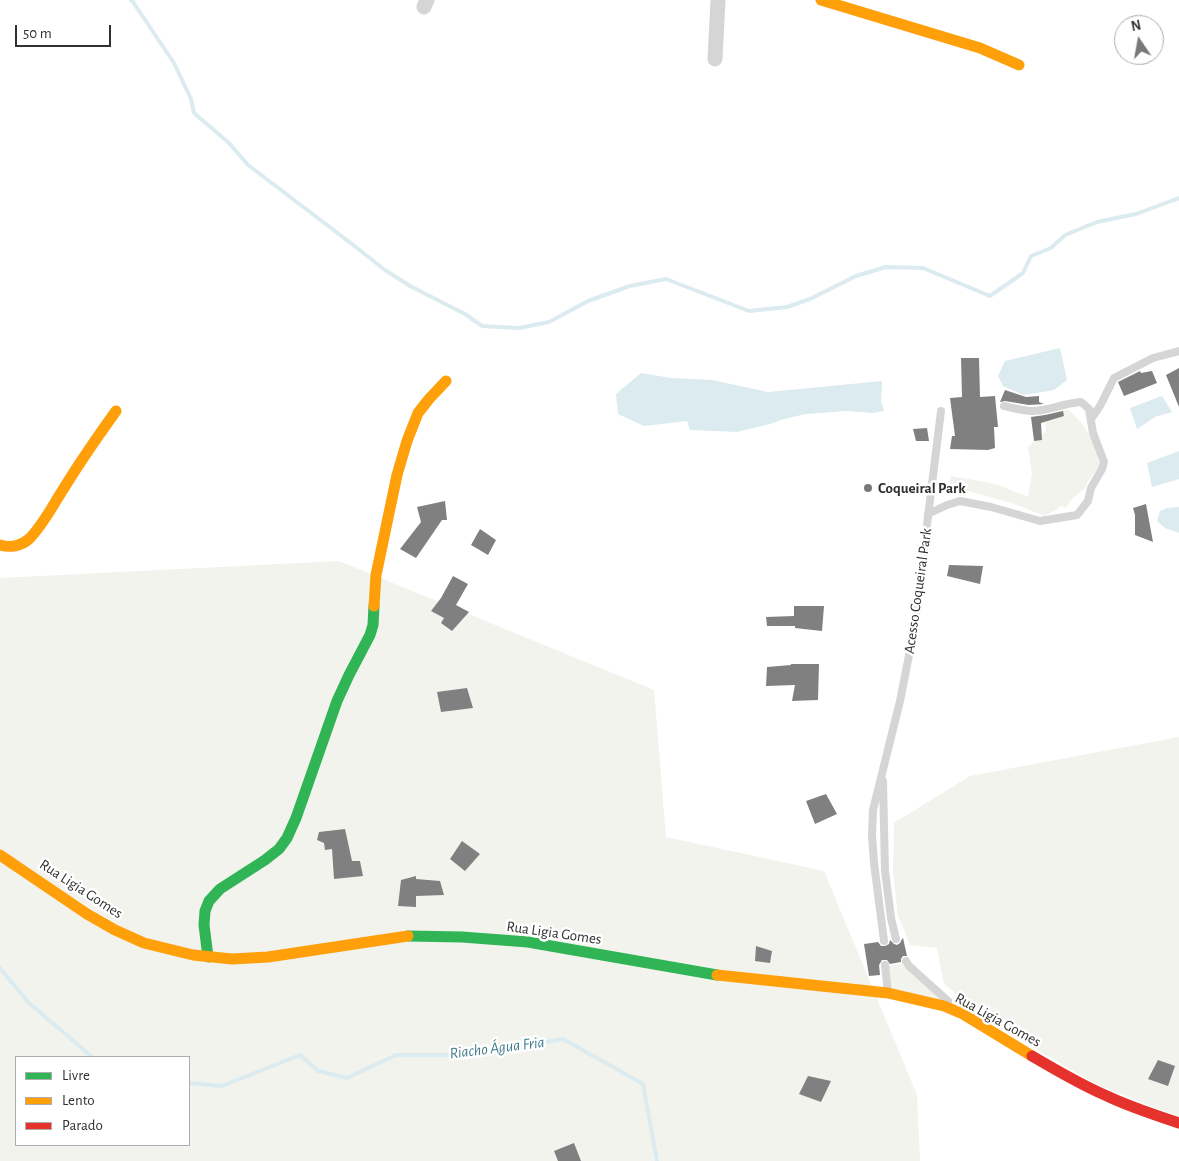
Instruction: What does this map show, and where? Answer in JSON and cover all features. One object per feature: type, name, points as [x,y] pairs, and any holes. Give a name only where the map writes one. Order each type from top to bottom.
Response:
[{"type":"street","points":[[715,59],[718,0]]},
{"type":"street","points":[[822,0],[980,48],[1019,65]]},
{"type":"street","points":[[208,957],[204,925],[209,901],[220,889],[265,860],[278,849],[287,838],[296,818],[337,701],[370,635],[373,625],[376,575],[397,475],[407,441],[418,413],[446,381]]},
{"type":"street","points":[[0,545],[7,547],[19,545],[28,540],[40,525],[78,464],[116,411]]},
{"type":"street","name":"Rua Ligia Gomes","points":[[0,854],[87,914],[116,930],[144,943],[194,955],[232,960],[268,957],[404,936],[462,937],[528,942],[724,976],[888,993],[944,1006],[963,1014],[1049,1066],[1106,1096],[1179,1123]]},
{"type":"lane","points":[[1092,419],[1114,378],[1153,358],[1179,351]]},
{"type":"lane","points":[[928,514],[960,501],[991,507],[1040,521],[1077,514],[1088,501],[1091,488],[1104,462],[1093,433],[1089,409],[1081,402],[1034,411],[1004,406]]},
{"type":"lane","name":"Acesso Coqueiral Park","points":[[884,941],[877,893],[872,835],[873,810],[900,702],[914,630],[941,411]]},
{"type":"lane","name":"Acesso Coqueiral Park","points":[[882,769],[884,871],[896,939]]},
{"type":"lane","points":[[906,961],[909,966],[963,1014]]},
{"type":"lane","points":[[885,965],[888,993]]},
{"type":"shaded area","points":[[1060,348],[1067,380],[1054,390],[1024,395],[1003,386],[998,376],[1005,361]]},
{"type":"shaded area","points":[[641,373],[671,378],[712,380],[768,392],[882,381],[881,401],[884,411],[873,413],[846,411],[806,414],[737,432],[690,430],[687,421],[644,426],[618,414],[616,394]]},
{"type":"shaded area","points":[[1162,396],[1172,412],[1155,417],[1137,429],[1130,408]]},
{"type":"shaded area","points":[[1069,410],[1086,429],[1100,465],[1085,488],[1072,499],[1066,508],[1060,506],[1044,516],[1015,504],[949,484],[951,476],[994,484],[1028,497],[1032,474],[1028,447],[1046,431],[1045,422],[1058,411]]},
{"type":"shaded area","points":[[1179,451],[1179,479],[1152,487],[1147,463]]},
{"type":"shaded area","points":[[1179,507],[1179,533],[1165,528],[1157,521],[1160,511]]},
{"type":"shaded area","points":[[339,561],[654,690],[666,837],[824,871],[917,1095],[920,1161],[0,1161],[0,578]]},
{"type":"shaded area","points":[[1179,737],[1179,1117],[1096,1084],[993,1024],[944,984],[937,948],[910,945],[898,916],[893,872],[894,823],[970,776]]},
{"type":"shaded area","points":[[903,963],[963,1014],[888,993],[889,966]]},
{"type":"building","points":[[961,358],[979,358],[980,397],[995,396],[998,427],[994,427],[995,448],[988,450],[950,449],[952,436],[955,436],[950,398],[962,397]]},
{"type":"building","points":[[1179,368],[1179,407],[1166,375]]},
{"type":"building","points":[[1140,371],[1141,373],[1152,371],[1157,383],[1124,396],[1118,382]]},
{"type":"building","points":[[1005,390],[1026,397],[1039,396],[1039,402],[1044,404],[1029,405],[1005,401],[1000,402]]},
{"type":"building","points":[[1063,411],[1064,416],[1041,423],[1042,440],[1034,441],[1031,417]]},
{"type":"building","points":[[927,428],[929,441],[916,441],[913,429]]},
{"type":"building","points":[[445,501],[447,520],[442,520],[416,558],[400,549],[421,522],[417,507]]},
{"type":"building","points":[[1146,504],[1153,542],[1135,535],[1133,508]]},
{"type":"building","points":[[480,529],[496,540],[488,555],[471,545]]},
{"type":"building","points":[[949,565],[983,566],[980,584],[947,576]]},
{"type":"building","points":[[453,576],[468,584],[456,605],[469,612],[452,631],[441,623],[444,618],[431,611],[441,598]]},
{"type":"building","points":[[794,606],[824,606],[822,631],[795,628],[795,626],[767,626],[766,617],[794,616]]},
{"type":"building","points":[[791,664],[819,664],[818,700],[792,701],[795,685],[766,686],[767,667]]},
{"type":"building","points":[[467,688],[473,708],[441,712],[437,692]]},
{"type":"building","points":[[826,794],[837,814],[815,824],[806,801]]},
{"type":"building","points":[[345,829],[352,861],[360,861],[363,876],[334,879],[332,849],[325,850],[324,843],[317,840],[319,832]]},
{"type":"building","points":[[462,841],[480,854],[465,871],[450,859]]},
{"type":"building","points":[[416,876],[416,879],[440,881],[444,895],[416,896],[416,907],[398,906],[401,880]]},
{"type":"building","points":[[903,938],[907,956],[903,956],[901,962],[890,964],[887,960],[882,960],[879,965],[880,975],[869,976],[864,944],[878,942],[881,946],[885,946],[889,944],[890,940],[897,945]]},
{"type":"building","points":[[756,946],[772,951],[770,963],[755,961]]},
{"type":"building","points":[[1158,1060],[1175,1066],[1168,1086],[1148,1079]]},
{"type":"building","points":[[808,1076],[831,1081],[821,1102],[799,1094]]},
{"type":"building","points":[[574,1143],[581,1161],[558,1161],[554,1151]]},
{"type":"waterway","points":[[131,0],[174,63],[191,99],[194,113],[229,143],[248,165],[385,270],[410,286],[465,314],[482,326],[519,328],[549,322],[588,301],[630,286],[666,279],[749,311],[787,307],[810,299],[856,276],[886,267],[923,268],[990,296],[1023,273],[1031,256],[1051,248],[1065,235],[1097,222],[1136,214],[1179,198]]},
{"type":"waterway","name":"Riacho Água Fria","points":[[0,968],[28,1002],[91,1056]]},
{"type":"waterway","name":"Riacho Água Fria","points":[[190,1083],[222,1086],[300,1055],[318,1071],[347,1078],[396,1055],[470,1055],[563,1039],[643,1084],[657,1161]]},
{"type":"traffic: fast","points":[[208,957],[204,925],[205,911],[209,901],[220,889],[279,849],[287,838],[296,818],[337,701],[370,635],[373,625],[374,606]]},
{"type":"traffic: fast","points":[[408,936],[462,937],[528,942],[717,975]]},
{"type":"traffic: slow","points":[[821,0],[980,48],[1019,65]]},
{"type":"traffic: slow","points":[[374,606],[376,575],[397,475],[407,441],[418,413],[446,381]]},
{"type":"traffic: slow","points":[[0,545],[19,545],[29,539],[39,528],[116,411]]},
{"type":"traffic: slow","points":[[0,855],[87,914],[115,930],[144,943],[193,955],[232,959],[268,957],[408,936]]},
{"type":"traffic: slow","points":[[717,975],[888,993],[944,1006],[963,1014],[1032,1056]]},
{"type":"traffic: jam","points":[[1032,1056],[1097,1092],[1179,1123]]},
{"type":"place","name":"Coqueiral Park","points":[[868,488]]}]
